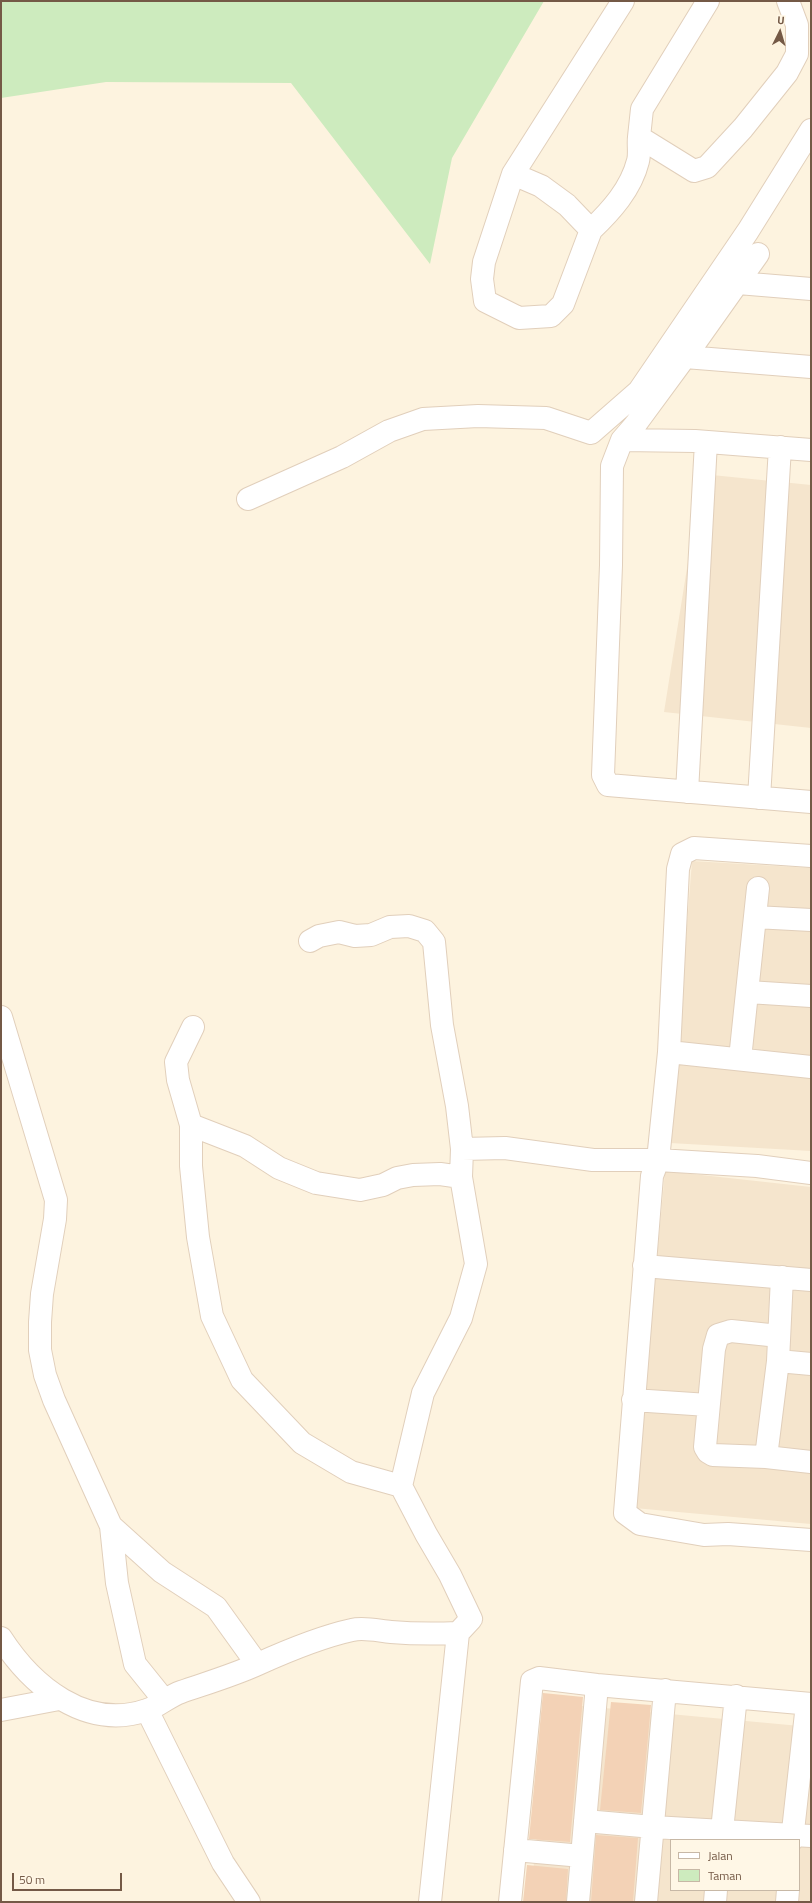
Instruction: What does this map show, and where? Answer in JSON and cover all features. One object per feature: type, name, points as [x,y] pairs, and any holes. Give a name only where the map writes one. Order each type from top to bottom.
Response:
[{"type":"street","points":[[623,1],[513,174],[484,262],[482,279],[485,302],[519,318],[551,316],[564,304],[591,230],[620,198],[630,183],[638,160],[642,109],[708,1]]},
{"type":"street","points":[[639,136],[694,171],[707,167],[743,128],[782,79],[797,54],[797,25],[788,1]]},
{"type":"street","points":[[248,499],[342,457],[389,431],[423,419],[478,416],[546,418],[591,433],[639,391],[748,230],[811,130]]},
{"type":"street","points":[[513,174],[541,186],[567,205],[591,230]]},
{"type":"street","points":[[758,254],[685,357],[635,425],[622,440],[612,466],[611,566],[603,775],[608,785],[811,802]]},
{"type":"street","points":[[738,283],[811,289]]},
{"type":"street","points":[[685,357],[811,367]]},
{"type":"street","points":[[622,440],[706,442],[811,450]]},
{"type":"street","points":[[687,792],[706,442]]},
{"type":"street","points":[[759,798],[780,447]]},
{"type":"street","points":[[811,856],[694,848],[682,854],[678,869],[669,1052],[658,1160],[652,1176],[625,1513],[640,1524],[704,1535],[728,1534],[811,1540]]},
{"type":"street","points":[[740,1059],[758,888]]},
{"type":"street","points":[[755,917],[811,920]]},
{"type":"street","points":[[310,941],[318,936],[339,932],[355,936],[371,935],[390,927],[408,926],[425,931],[434,942],[442,1025],[457,1106],[462,1149],[461,1177],[476,1264],[461,1318],[423,1393],[401,1486],[426,1534],[450,1575],[470,1620],[458,1632],[430,1902]]},
{"type":"street","points":[[748,992],[811,996]]},
{"type":"street","points":[[1,1017],[56,1200],[55,1219],[42,1294],[40,1322],[40,1350],[45,1375],[54,1400],[111,1526],[117,1583],[135,1664],[156,1705],[223,1863],[249,1902]]},
{"type":"street","points":[[193,1027],[176,1062],[178,1080],[191,1124],[191,1166],[198,1237],[212,1316],[242,1380],[302,1443],[351,1472],[401,1486]]},
{"type":"street","points":[[669,1052],[811,1067]]},
{"type":"street","points":[[191,1124],[245,1146],[280,1168],[316,1183],[360,1190],[383,1185],[397,1178],[413,1175],[440,1174],[461,1177]]},
{"type":"street","points":[[462,1149],[505,1148],[611,1161],[658,1160],[758,1166],[811,1172]]},
{"type":"street","points":[[644,1266],[811,1280]]},
{"type":"street","points":[[766,1457],[778,1361],[782,1277]]},
{"type":"street","points":[[779,1336],[731,1331],[718,1335],[714,1349],[705,1447],[708,1452],[714,1455],[766,1457],[811,1462]]},
{"type":"street","points":[[778,1361],[811,1364]]},
{"type":"street","points":[[633,1400],[708,1405]]},
{"type":"street","points":[[111,1526],[162,1572],[216,1607],[258,1664]]},
{"type":"street","points":[[2,1642],[32,1677],[59,1699],[79,1709],[96,1713],[128,1714],[156,1705],[176,1694],[323,1638],[354,1629],[429,1635],[458,1632]]},
{"type":"street","points":[[510,1902],[532,1681],[539,1678],[597,1685],[736,1696],[809,1704],[799,1837],[722,1835],[585,1821]]},
{"type":"street","points":[[578,1902],[597,1685]]},
{"type":"street","points":[[646,1902],[665,1690]]},
{"type":"street","points":[[722,1835],[736,1696]]},
{"type":"street","points":[[1,1710],[59,1699]]},
{"type":"street","points":[[515,1850],[582,1856]]},
{"type":"street","points":[[715,1902],[716,1891]]},
{"type":"street","points":[[787,1902],[788,1891]]},
{"type":"shaded area","points":[[702,474],[811,485],[811,728],[664,712]]},
{"type":"shaded area","points":[[692,861],[811,868],[811,1151],[670,1143]]},
{"type":"shaded area","points":[[665,1171],[811,1187],[811,1524],[634,1508]]},
{"type":"shaded area","points":[[550,1703],[811,1727],[811,1902],[530,1902]]},
{"type":"green space","points":[[1,1],[544,1],[452,158],[430,264],[291,83],[106,82],[1,98]]},
{"type":"building","points":[[543,1693],[583,1697],[570,1842],[529,1839]]},
{"type":"building","points":[[611,1702],[651,1705],[641,1813],[600,1810]]},
{"type":"building","points":[[596,1835],[638,1838],[633,1902],[591,1902]]},
{"type":"building","points":[[527,1865],[568,1869],[566,1902],[523,1902]]}]
